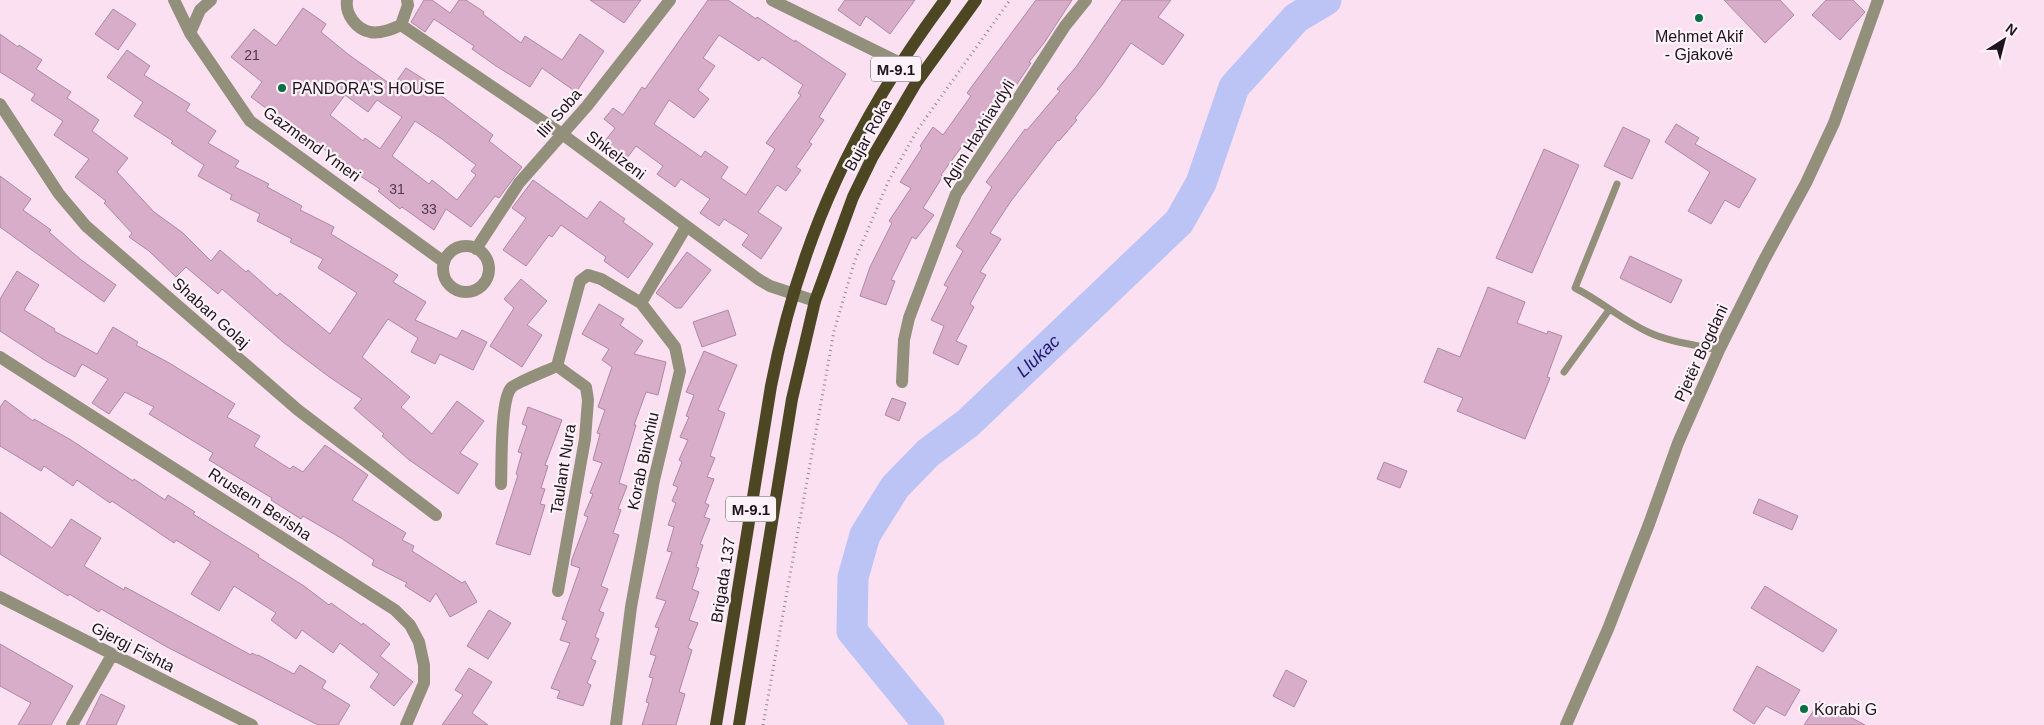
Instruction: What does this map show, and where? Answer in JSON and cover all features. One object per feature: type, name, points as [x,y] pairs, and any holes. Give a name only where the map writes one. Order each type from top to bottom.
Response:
[{"type":"main road","name":"Bujar Roka","points":[[793,293],[810,242],[834,183],[867,118],[900,63],[945,0]]},
{"type":"main road","name":"Bujar Roka","points":[[815,301],[853,197],[872,158],[916,83],[976,0]]},
{"type":"main road","name":"Brigada 137","points":[[716,725],[771,386],[793,293]]},
{"type":"main road","name":"M-9.1","points":[[739,725],[792,399],[815,301]]},
{"type":"street","name":"Gazmend Ymeri","points":[[174,0],[190,33],[250,121],[444,262]]},
{"type":"street","points":[[190,33],[200,10],[211,0]]},
{"type":"street","points":[[346,0],[350,18],[358,26],[371,32],[387,31],[401,25],[408,5],[407,0]]},
{"type":"street","name":"Ilir Soba","points":[[476,249],[519,183],[587,106],[670,0]]},
{"type":"street","points":[[772,0],[900,63]]},
{"type":"street","name":"Agim Haxhiavdyli","points":[[902,382],[904,340],[909,318],[956,194],[1066,26],[1086,0]]},
{"type":"street","name":"Pjetër Bogdani","points":[[1566,725],[1608,629],[1678,443],[1719,350],[1806,182],[1834,122],[1878,0]]},
{"type":"street","name":"Shkelzeni","points":[[401,25],[562,134],[758,279],[770,286],[815,301]]},
{"type":"street","name":"Shaban Golaj","points":[[0,104],[59,194],[86,226],[298,410],[436,515]]},
{"type":"street","points":[[501,484],[505,401],[511,388],[516,383],[535,377],[557,366],[580,281],[588,275],[601,279],[641,303],[686,227]]},
{"type":"street","points":[[468,247],[476,249],[486,259],[489,268],[486,281],[476,290],[462,292],[450,286],[443,273],[444,262],[450,252],[458,248],[468,247]]},
{"type":"street","name":"Korab Binxhiu","points":[[616,725],[630,607],[654,480],[680,371],[675,347],[641,303]]},
{"type":"street","name":"Rrustem Berisha","points":[[0,357],[395,610],[410,625],[419,642],[424,665],[424,683],[406,725]]},
{"type":"street","name":"Taulant Nura","points":[[557,366],[586,387],[588,400],[585,439],[558,591]]},
{"type":"street","name":"Gjergj Fishta","points":[[0,597],[252,725]]},
{"type":"street","points":[[72,725],[112,654]]},
{"type":"lane","points":[[1617,184],[1575,288],[1594,297],[1610,310],[1649,333],[1719,350]]},
{"type":"lane","points":[[1564,372],[1610,310]]},
{"type":"path","points":[[763,725],[834,331],[855,260],[889,180],[918,129],[1010,0]]},
{"type":"building","points":[[424,0],[432,0],[450,13],[459,0],[466,0],[484,12],[483,14],[521,43],[525,36],[562,60],[580,34],[604,51],[576,92],[542,68],[530,87],[472,49],[474,46],[434,19],[425,32],[411,22]]},
{"type":"building","points":[[590,0],[641,0],[624,23]]},
{"type":"building","points":[[708,0],[728,0],[795,42],[795,40],[846,74],[819,117],[824,120],[809,142],[812,144],[796,167],[801,170],[786,191],[777,185],[758,212],[782,228],[761,259],[742,245],[749,235],[724,219],[719,226],[700,213],[710,199],[681,179],[675,187],[657,174],[663,166],[636,146],[627,158],[605,141],[615,128],[604,119],[613,108],[623,115],[642,87],[645,89]],"holes":[[[719,35],[759,61],[762,57],[803,85],[798,93],[801,95],[766,143],[775,149],[746,195],[721,178],[728,167],[705,151],[701,157],[654,124],[669,100],[694,118],[709,99],[698,90],[715,66],[703,58]]]},
{"type":"building","points":[[845,0],[915,0],[890,34],[866,16],[860,26],[838,10]]},
{"type":"building","points":[[1036,0],[1072,0],[1029,62],[1031,63],[1017,84],[986,125],[989,127],[972,151],[963,145],[941,175],[943,176],[923,208],[934,215],[916,239],[912,237],[891,280],[895,281],[886,305],[860,296],[870,267],[892,223],[889,221],[911,188],[900,182],[922,148],[920,146],[933,127],[943,135],[971,96],[967,93]]},
{"type":"building","points":[[1122,0],[1171,0],[1158,17],[1184,35],[1163,65],[1131,43],[1102,85],[1075,118],[1077,120],[1058,140],[1011,201],[990,233],[1001,239],[980,272],[986,275],[970,304],[974,307],[956,341],[967,346],[958,365],[933,353],[944,326],[931,320],[948,287],[944,285],[963,251],[956,246],[992,187],[986,182],[1025,129],[1027,130],[1060,91],[1057,89],[1076,67]]},
{"type":"building","points":[[1724,0],[1780,0],[1794,15],[1765,43]]},
{"type":"building","points":[[1826,0],[1853,0],[1865,12],[1840,40],[1812,15]]},
{"type":"building","points":[[303,8],[326,24],[321,32],[349,55],[393,86],[406,68],[433,85],[431,88],[493,135],[489,141],[522,167],[499,198],[495,196],[471,227],[446,209],[434,230],[402,207],[400,209],[378,191],[380,189],[345,166],[312,139],[306,147],[282,131],[287,124],[251,97],[262,82],[231,57],[254,29],[276,46]],"holes":[[[345,95],[368,112],[377,100],[402,117],[380,149],[365,138],[363,141],[330,115]],[[415,121],[476,165],[471,171],[476,175],[457,200],[432,180],[429,184],[392,156]]]},
{"type":"building","points":[[113,9],[136,24],[118,50],[95,34]]},
{"type":"building","points":[[0,34],[18,47],[19,45],[42,60],[36,69],[71,92],[67,98],[99,120],[92,131],[128,158],[117,172],[154,212],[183,233],[211,261],[220,250],[246,272],[248,270],[277,296],[280,293],[330,334],[357,293],[318,268],[323,259],[290,242],[292,239],[257,221],[260,214],[230,199],[232,195],[198,176],[204,165],[171,143],[173,141],[134,116],[143,102],[107,77],[127,50],[150,66],[144,75],[190,104],[186,111],[216,131],[208,143],[239,161],[235,167],[269,184],[267,187],[302,206],[300,210],[334,227],[331,234],[398,275],[393,282],[426,302],[415,320],[457,339],[462,330],[487,342],[473,370],[440,354],[435,364],[411,352],[418,338],[388,319],[362,357],[410,397],[401,407],[432,434],[457,401],[484,421],[460,453],[478,464],[458,494],[408,459],[382,436],[384,434],[354,408],[362,399],[283,342],[222,289],[218,294],[186,267],[176,277],[149,251],[129,237],[132,233],[104,203],[106,201],[75,177],[89,159],[54,135],[63,121],[31,100],[35,94],[0,72]]},
{"type":"building","points":[[1676,124],[1699,138],[1695,144],[1756,179],[1739,208],[1725,200],[1711,224],[1688,211],[1710,172],[1665,142]]},
{"type":"building","points":[[1623,127],[1650,140],[1632,179],[1604,166]]},
{"type":"building","points":[[1544,149],[1579,165],[1532,273],[1496,258]]},
{"type":"building","points":[[0,176],[31,199],[23,210],[51,230],[49,232],[80,259],[116,285],[104,302],[0,227]]},
{"type":"building","points":[[533,180],[587,219],[600,201],[625,219],[623,222],[653,244],[628,278],[604,261],[606,257],[561,225],[552,237],[549,235],[526,266],[503,250],[526,218],[512,208]]},
{"type":"building","points":[[687,252],[711,270],[681,308],[676,308],[656,293]]},
{"type":"building","points":[[1630,256],[1682,280],[1671,303],[1620,278]]},
{"type":"building","points":[[17,271],[39,285],[24,310],[55,329],[54,331],[97,354],[113,327],[138,342],[136,345],[171,364],[235,404],[227,417],[260,436],[254,446],[290,469],[293,466],[303,472],[325,445],[368,475],[352,500],[406,533],[402,540],[414,546],[412,551],[462,583],[465,581],[477,602],[450,617],[436,593],[430,602],[405,586],[407,583],[372,565],[374,560],[341,538],[303,516],[301,519],[271,500],[272,498],[209,460],[213,453],[149,414],[154,407],[125,392],[109,414],[92,403],[108,379],[82,364],[75,377],[46,361],[0,331],[0,299]]},
{"type":"building","points":[[521,279],[547,301],[527,325],[542,335],[522,367],[490,346],[514,308],[504,299]]},
{"type":"building","points":[[1488,287],[1525,302],[1517,323],[1547,334],[1548,331],[1562,336],[1547,377],[1550,378],[1525,439],[1457,411],[1463,398],[1424,382],[1438,348],[1460,357]]},
{"type":"building","points":[[599,304],[624,319],[620,325],[643,341],[634,354],[666,362],[658,395],[646,392],[634,425],[636,425],[619,483],[627,486],[618,509],[621,510],[613,533],[619,535],[601,586],[608,589],[599,611],[604,613],[595,637],[599,639],[591,659],[596,661],[587,683],[591,685],[583,706],[557,698],[560,691],[551,688],[570,643],[560,640],[567,621],[562,619],[580,568],[571,565],[572,559],[588,517],[584,515],[593,494],[590,493],[602,463],[593,460],[600,434],[597,433],[605,410],[598,407],[612,367],[602,360],[609,349],[582,334]]},
{"type":"building","points":[[728,310],[736,335],[702,347],[693,322]]},
{"type":"building","points":[[704,351],[737,365],[718,410],[725,413],[710,456],[715,458],[707,477],[714,479],[705,503],[709,505],[704,517],[710,519],[700,544],[703,545],[696,567],[699,568],[692,589],[699,592],[689,620],[698,623],[688,648],[692,650],[679,692],[685,694],[676,725],[642,725],[649,703],[646,702],[653,678],[649,677],[656,656],[650,654],[659,628],[655,627],[666,601],[656,598],[672,552],[667,551],[674,527],[668,525],[676,503],[672,501],[678,487],[673,485],[682,462],[679,460],[688,440],[680,437],[689,417],[686,416],[694,395],[686,392]]},
{"type":"building","points":[[892,398],[906,403],[899,421],[885,415]]},
{"type":"building","points":[[5,400],[33,421],[34,419],[71,440],[165,500],[168,495],[195,512],[193,514],[259,555],[258,557],[304,586],[329,605],[331,603],[362,625],[363,623],[390,644],[380,656],[413,682],[394,706],[370,687],[379,674],[340,643],[333,653],[302,630],[296,639],[271,620],[276,613],[234,586],[219,611],[191,594],[211,562],[176,540],[174,543],[77,480],[73,486],[44,466],[41,471],[0,446],[0,407]]},
{"type":"building","points":[[528,407],[562,420],[545,465],[548,466],[541,488],[545,489],[540,504],[545,505],[530,555],[496,544],[518,475],[516,474],[522,453],[518,452],[527,426],[522,424]]},
{"type":"building","points":[[1384,462],[1407,471],[1400,488],[1377,479]]},
{"type":"building","points":[[1759,499],[1798,516],[1792,530],[1753,513]]},
{"type":"building","points":[[0,512],[52,548],[71,519],[101,538],[84,566],[124,590],[125,587],[251,655],[252,653],[258,655],[294,674],[300,665],[326,681],[322,688],[350,705],[338,725],[318,725],[167,647],[101,609],[99,612],[69,594],[68,596],[0,554]]},
{"type":"building","points":[[1765,586],[1837,630],[1823,652],[1751,608]]},
{"type":"building","points":[[489,610],[511,623],[488,659],[467,646]]},
{"type":"building","points":[[0,644],[73,686],[51,725],[18,725],[31,703],[0,686]]},
{"type":"building","points":[[1757,666],[1800,690],[1785,716],[1766,706],[1754,724],[1733,710]]},
{"type":"building","points":[[469,668],[492,682],[472,713],[488,725],[442,725],[463,695],[455,690]]},
{"type":"building","points":[[1286,670],[1307,681],[1294,707],[1273,696]]},
{"type":"building","points":[[101,694],[125,706],[116,725],[86,725]]},
{"type":"building","points":[[1820,701],[1865,725],[1804,725]]},
{"type":"waterway","name":"Llukac","points":[[929,725],[852,631],[853,577],[865,535],[895,487],[928,453],[968,423],[1179,222],[1201,183],[1234,87],[1296,18],[1326,0]]},
{"type":"place","name":"Mehmet Akif - Gjakovë","points":[[1699,18]]},
{"type":"place","name":"PANDORA'S HOUSE","points":[[282,88]]},
{"type":"place","name":"Korabi G","points":[[1804,709]]}]
